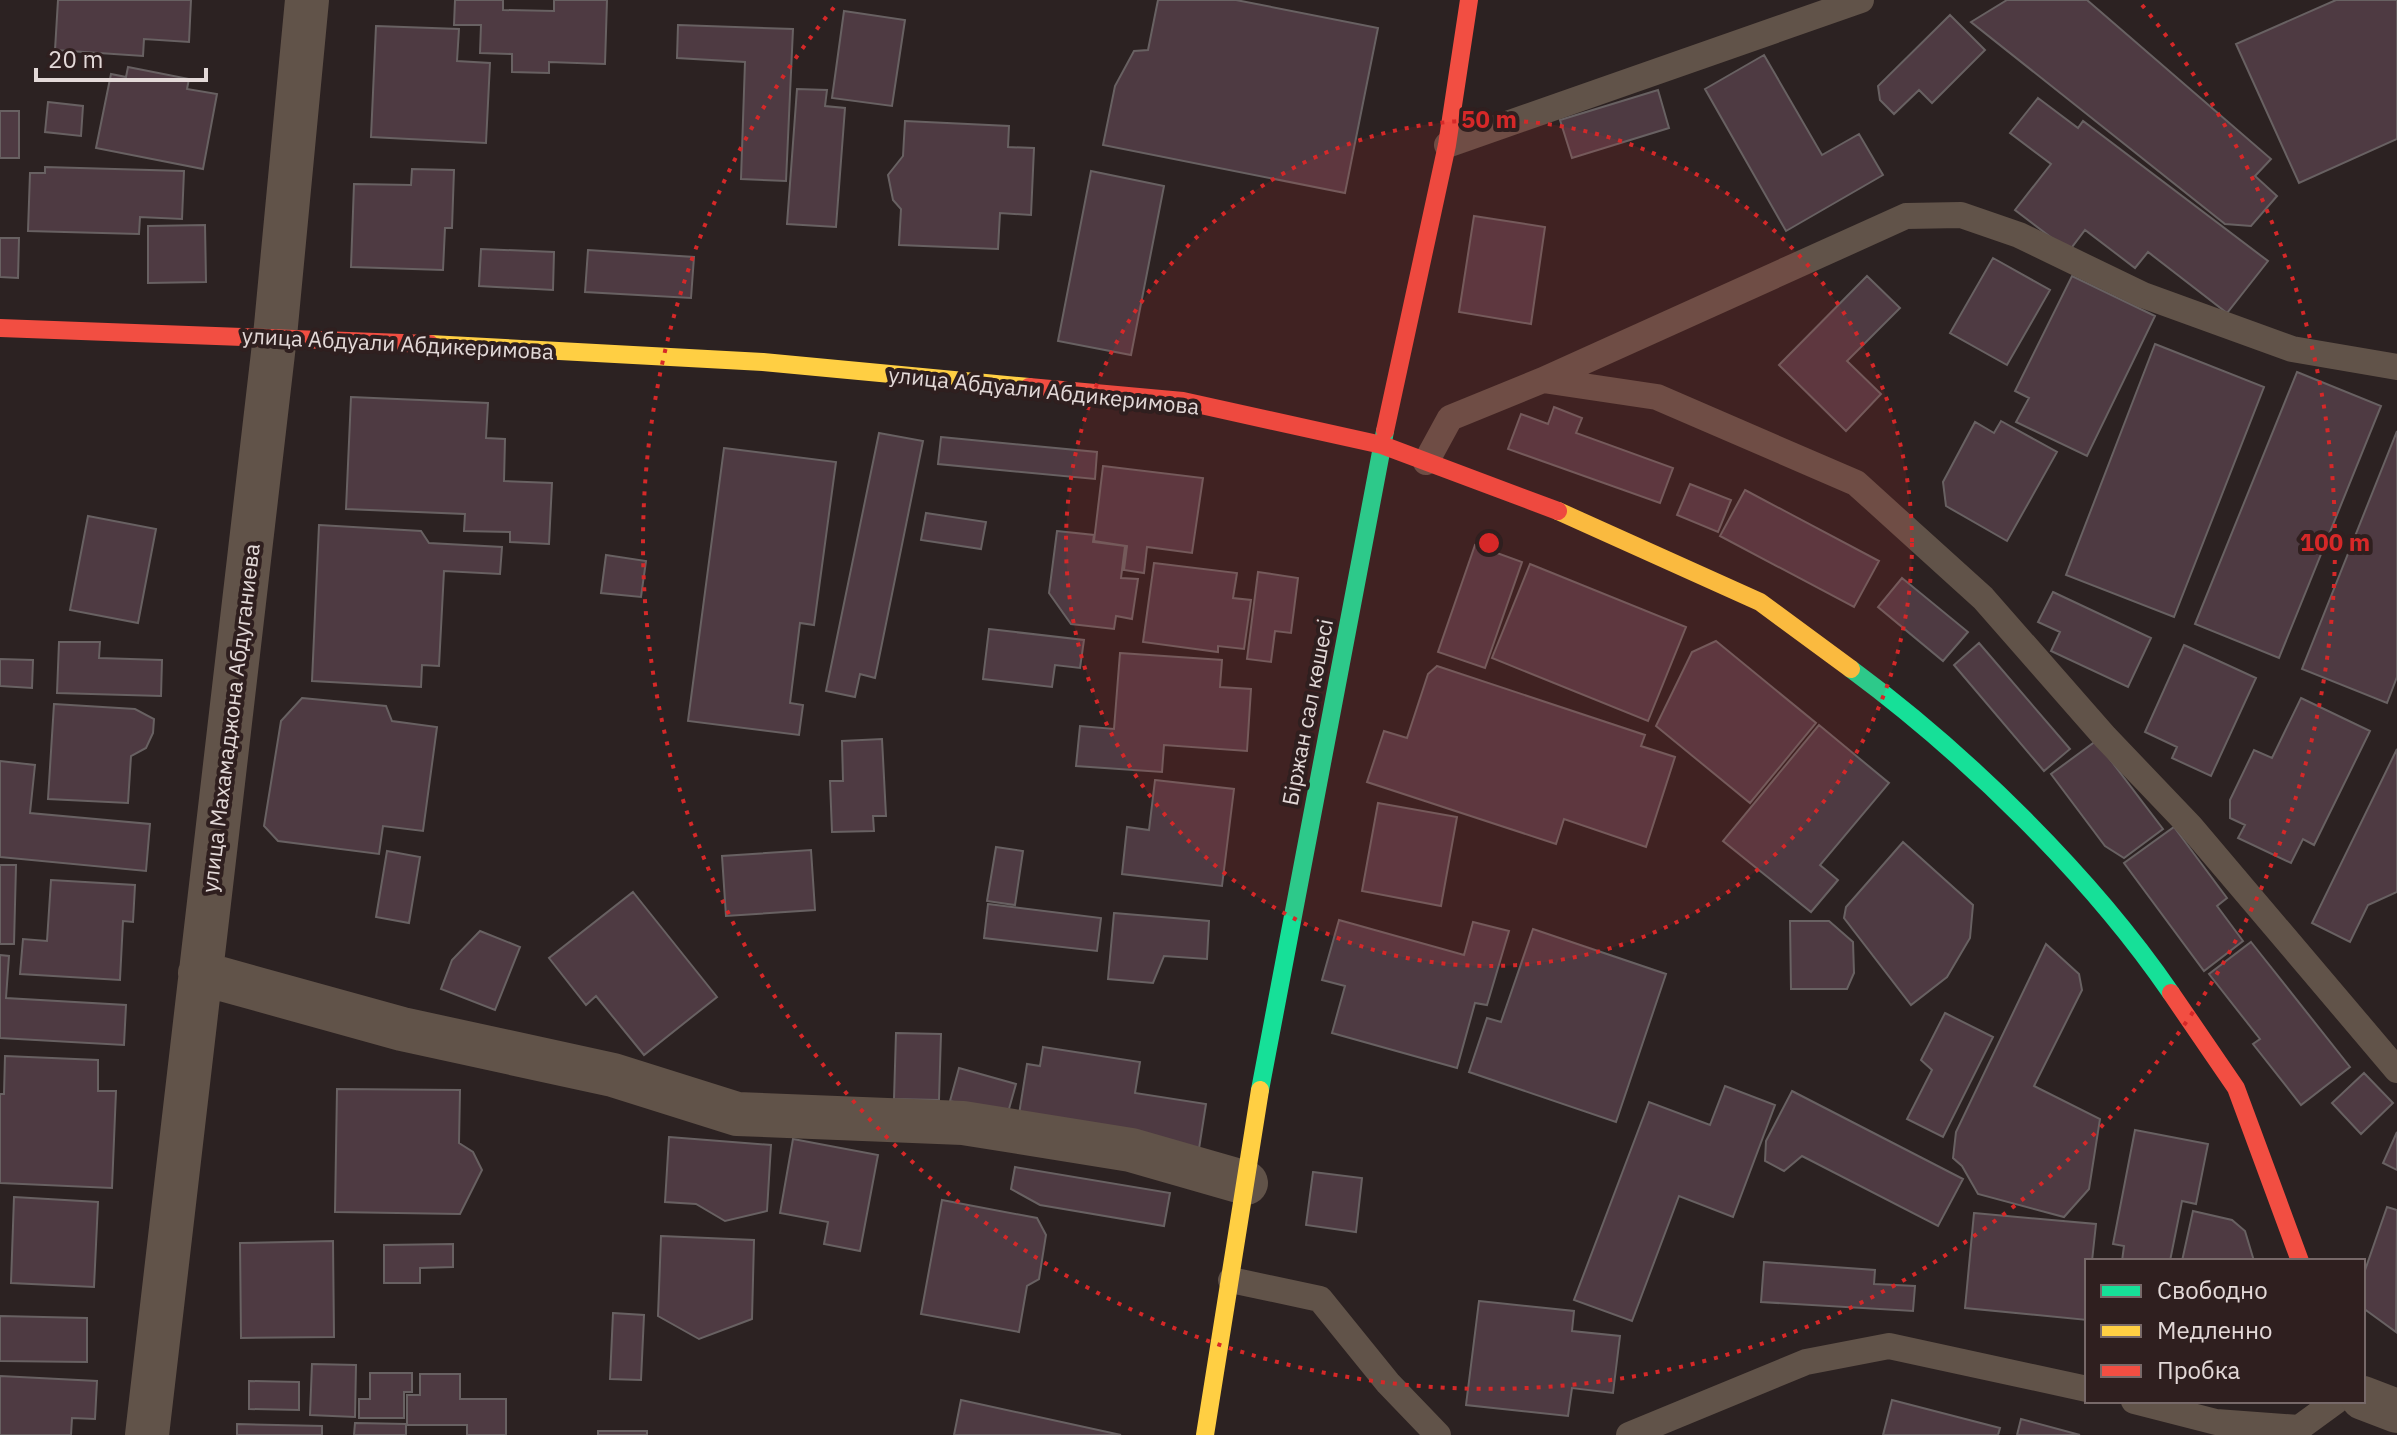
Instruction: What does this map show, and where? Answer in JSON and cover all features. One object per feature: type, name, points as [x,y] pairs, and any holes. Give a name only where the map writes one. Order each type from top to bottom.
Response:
[{"type":"street","name":"улица Махамаджона Абдуганиева","points":[[147,1435],[275,336],[307,0]]},
{"type":"street","name":"Біржан сал көшесі","points":[[1205,1435],[1261,1083],[1382,445],[1447,145],[1469,0]]},
{"type":"street","name":"улица Абдуали Абдикеримова","points":[[0,328],[275,336],[763,362],[1183,401],[1382,445],[1593,524],[1760,602],[1878,689],[2006,802],[2135,941],[2236,1088],[2299,1259]]},
{"type":"street","points":[[200,973],[402,1029],[613,1075],[737,1114],[963,1123],[1131,1150],[1246,1183]]},
{"type":"street","points":[[2365,1399],[2397,1411]]},
{"type":"lane","points":[[1447,145],[1861,0]]},
{"type":"lane","points":[[1426,462],[1450,418],[1543,380],[1906,216],[1961,215],[2019,235],[2143,295],[2292,349],[2397,367]]},
{"type":"lane","points":[[1543,380],[1657,397],[1856,483],[1983,598],[2105,737],[2190,826],[2397,1070]]},
{"type":"lane","points":[[1231,1280],[1320,1299],[1388,1383],[1438,1435]]},
{"type":"lane","points":[[1629,1435],[1806,1362],[1889,1346],[2085,1389]]},
{"type":"lane","points":[[2142,1403],[2216,1422],[2299,1428],[2333,1403]]},
{"type":"building","points":[[58,0],[191,0],[189,42],[144,39],[143,56],[55,50]]},
{"type":"building","points":[[455,0],[503,0],[503,10],[554,11],[554,0],[607,0],[605,64],[549,62],[549,73],[512,72],[512,54],[480,53],[481,25],[454,25]]},
{"type":"building","points":[[1158,0],[1236,0],[1378,28],[1345,193],[1103,145],[1115,86],[1134,51],[1148,50]]},
{"type":"building","points":[[2007,0],[2087,0],[2271,159],[2255,176],[2277,196],[2251,226],[2225,224],[1971,22]]},
{"type":"building","points":[[2336,0],[2397,0],[2397,139],[2299,183],[2236,44]]},
{"type":"building","points":[[844,11],[905,20],[892,106],[832,98]]},
{"type":"building","points":[[1950,15],[1985,50],[1932,103],[1919,90],[1894,114],[1880,100],[1878,86]]},
{"type":"building","points":[[678,25],[793,29],[786,181],[741,179],[745,62],[677,58]]},
{"type":"building","points":[[376,26],[459,29],[457,61],[490,63],[486,143],[371,137]]},
{"type":"building","points":[[1764,55],[1822,155],[1859,134],[1883,175],[1786,231],[1705,89]]},
{"type":"building","points":[[128,67],[189,79],[187,89],[217,94],[203,169],[96,148],[111,74],[126,77]]},
{"type":"building","points":[[797,89],[827,90],[825,106],[845,108],[836,227],[787,224]]},
{"type":"building","points":[[1658,90],[1669,128],[1572,158],[1560,120]]},
{"type":"building","points":[[2038,98],[2078,128],[2083,121],[2268,261],[2227,313],[2148,252],[2135,268],[2085,230],[2069,251],[2015,210],[2051,164],[2010,133]]},
{"type":"building","points":[[48,102],[83,106],[81,136],[45,132]]},
{"type":"building","points":[[0,111],[19,111],[19,158],[0,158]]},
{"type":"building","points":[[905,121],[1009,126],[1008,147],[1034,148],[1031,215],[1000,213],[998,249],[899,245],[901,209],[893,200],[888,175],[903,156]]},
{"type":"building","points":[[45,167],[184,171],[182,219],[140,217],[139,234],[28,231],[30,173],[45,173]]},
{"type":"building","points":[[412,169],[454,170],[452,228],[445,228],[443,270],[351,267],[354,184],[411,185]]},
{"type":"building","points":[[1091,171],[1164,186],[1131,355],[1058,341]]},
{"type":"building","points":[[1474,216],[1545,227],[1531,324],[1459,312]]},
{"type":"building","points":[[205,225],[206,282],[148,283],[148,226]]},
{"type":"building","points":[[0,238],[19,238],[18,278],[0,277]]},
{"type":"building","points":[[481,249],[554,252],[553,290],[479,286]]},
{"type":"building","points":[[588,250],[694,257],[691,298],[585,292]]},
{"type":"building","points":[[1993,258],[2050,290],[2007,365],[1950,333]]},
{"type":"building","points":[[1867,276],[1900,308],[1847,361],[1881,394],[1846,431],[1779,365]]},
{"type":"building","points":[[2072,276],[2155,316],[2087,456],[2016,422],[2029,398],[2015,391]]},
{"type":"building","points":[[2155,344],[2264,387],[2174,617],[2066,575]]},
{"type":"building","points":[[2297,372],[2381,406],[2279,658],[2195,624]]},
{"type":"building","points":[[351,397],[488,403],[486,438],[505,439],[504,481],[552,483],[549,544],[510,542],[510,532],[464,531],[465,514],[346,509]]},
{"type":"building","points":[[1554,407],[1582,418],[1576,433],[1673,468],[1660,503],[1508,449],[1521,414],[1548,424]]},
{"type":"building","points":[[2001,421],[2057,452],[2007,541],[1946,506],[1943,482],[1975,422],[1994,433]]},
{"type":"building","points":[[2397,431],[2397,677],[2387,703],[2302,669]]},
{"type":"building","points":[[879,433],[923,441],[875,678],[860,674],[855,697],[826,691]]},
{"type":"building","points":[[941,437],[1097,452],[1095,479],[938,464]]},
{"type":"building","points":[[724,448],[836,462],[814,625],[800,623],[790,703],[803,705],[799,735],[688,721]]},
{"type":"building","points":[[1103,466],[1203,478],[1192,553],[1147,547],[1144,573],[1124,570],[1127,546],[1094,541]]},
{"type":"building","points":[[1690,484],[1731,500],[1718,532],[1677,515]]},
{"type":"building","points":[[1745,490],[1879,561],[1854,607],[1720,536]]},
{"type":"building","points":[[926,513],[986,522],[981,549],[921,540]]},
{"type":"building","points":[[88,516],[156,529],[138,623],[70,610]]},
{"type":"building","points":[[319,525],[421,531],[429,543],[502,547],[500,574],[444,571],[439,666],[422,665],[421,687],[312,681]]},
{"type":"building","points":[[1057,531],[1094,535],[1093,542],[1125,546],[1121,578],[1138,579],[1132,619],[1116,616],[1114,629],[1071,624],[1049,593]]},
{"type":"building","points":[[1475,545],[1522,562],[1485,668],[1438,652]]},
{"type":"building","points":[[606,555],[646,561],[641,597],[601,593]]},
{"type":"building","points":[[1154,563],[1237,573],[1233,598],[1251,600],[1244,649],[1218,646],[1218,652],[1143,642]]},
{"type":"building","points":[[1530,564],[1686,627],[1648,721],[1492,658]]},
{"type":"building","points":[[1258,572],[1298,578],[1291,633],[1275,631],[1271,662],[1247,659]]},
{"type":"building","points":[[1902,578],[1968,632],[1943,661],[1878,607]]},
{"type":"building","points":[[2053,592],[2151,638],[2128,687],[2051,651],[2060,632],[2038,622]]},
{"type":"building","points":[[989,629],[1084,640],[1080,668],[1055,665],[1052,687],[983,679]]},
{"type":"building","points":[[1716,641],[1816,723],[1750,803],[1656,726],[1692,652]]},
{"type":"building","points":[[59,642],[100,642],[99,658],[162,660],[161,696],[57,693]]},
{"type":"building","points":[[1979,643],[2070,749],[2044,771],[1954,665]]},
{"type":"building","points":[[2184,645],[2256,678],[2211,776],[2172,758],[2177,747],[2145,732]]},
{"type":"building","points":[[1120,653],[1222,660],[1220,687],[1251,689],[1247,751],[1164,745],[1162,772],[1076,766],[1080,726],[1114,729]]},
{"type":"building","points":[[0,659],[33,660],[32,688],[0,686]]},
{"type":"building","points":[[1437,666],[1645,735],[1641,746],[1675,757],[1646,847],[1564,819],[1556,844],[1367,782],[1384,731],[1407,738],[1428,674]]},
{"type":"building","points":[[302,698],[386,706],[392,721],[437,727],[423,831],[383,826],[379,854],[278,841],[264,826],[281,721]]},
{"type":"building","points":[[2301,698],[2370,731],[2314,845],[2303,839],[2291,863],[2238,838],[2245,825],[2230,818],[2230,800],[2254,750],[2272,758]]},
{"type":"building","points":[[54,704],[135,709],[154,719],[153,733],[146,748],[131,756],[128,803],[48,799]]},
{"type":"building","points":[[1819,725],[1889,783],[1820,865],[1838,880],[1811,912],[1723,841]]},
{"type":"building","points":[[882,739],[886,816],[873,816],[874,831],[832,832],[830,781],[843,781],[842,741]]},
{"type":"building","points":[[2096,741],[2163,829],[2124,858],[2105,846],[2051,774]]},
{"type":"building","points":[[2397,749],[2397,892],[2368,905],[2350,942],[2312,923]]},
{"type":"building","points":[[0,761],[35,765],[30,813],[150,824],[146,871],[0,857]]},
{"type":"building","points":[[1155,780],[1234,789],[1222,886],[1122,874],[1127,827],[1149,830]]},
{"type":"building","points":[[1378,803],[1457,817],[1441,906],[1362,891]]},
{"type":"building","points":[[2174,827],[2227,898],[2217,906],[2243,941],[2204,971],[2124,863]]},
{"type":"building","points":[[1903,842],[1973,905],[1970,938],[1947,977],[1911,1005],[1844,918],[1846,907]]},
{"type":"building","points":[[996,847],[1023,851],[1015,905],[987,901]]},
{"type":"building","points":[[811,850],[815,910],[726,916],[722,856]]},
{"type":"building","points":[[387,851],[420,857],[409,923],[376,917]]},
{"type":"building","points":[[0,865],[16,865],[14,944],[0,944]]},
{"type":"building","points":[[51,880],[135,885],[133,922],[123,921],[120,980],[20,974],[23,939],[47,941]]},
{"type":"building","points":[[633,892],[717,997],[644,1055],[596,996],[586,1005],[549,958]]},
{"type":"building","points":[[988,904],[1101,918],[1097,951],[984,938]]},
{"type":"building","points":[[1114,913],[1209,921],[1207,959],[1164,956],[1153,983],[1108,979]]},
{"type":"building","points":[[1339,920],[1464,955],[1473,922],[1509,931],[1487,1005],[1475,1003],[1457,1068],[1332,1033],[1345,986],[1322,980]]},
{"type":"building","points":[[1790,921],[1829,921],[1853,942],[1854,973],[1847,989],[1791,989]]},
{"type":"building","points":[[1533,929],[1666,974],[1616,1122],[1469,1072],[1487,1018],[1501,1022]]},
{"type":"building","points":[[480,931],[520,947],[495,1010],[441,989],[452,960]]},
{"type":"building","points":[[2251,942],[2350,1067],[2301,1105],[2253,1044],[2260,1039],[2209,974]]},
{"type":"building","points":[[2046,944],[2079,974],[2082,990],[2034,1086],[2100,1119],[2089,1189],[2064,1217],[1978,1194],[1962,1166],[1953,1158],[1956,1132]]},
{"type":"building","points":[[0,955],[9,956],[6,998],[126,1005],[124,1045],[0,1038]]},
{"type":"building","points":[[1945,1013],[1993,1037],[1943,1137],[1907,1119],[1932,1070],[1921,1060]]},
{"type":"building","points":[[896,1033],[941,1034],[939,1100],[894,1099]]},
{"type":"building","points":[[1043,1047],[1140,1062],[1135,1093],[1206,1104],[1198,1155],[1017,1127],[1027,1064],[1040,1066]]},
{"type":"building","points":[[5,1056],[98,1060],[98,1091],[116,1091],[112,1188],[0,1183],[0,1094],[4,1094]]},
{"type":"building","points":[[959,1068],[1016,1084],[1007,1116],[950,1101]]},
{"type":"building","points":[[2364,1073],[2393,1103],[2361,1134],[2332,1103]]},
{"type":"building","points":[[1725,1086],[1775,1105],[1733,1217],[1679,1196],[1632,1321],[1574,1300],[1649,1102],[1710,1125]]},
{"type":"building","points":[[337,1089],[460,1090],[459,1143],[473,1152],[482,1170],[460,1214],[335,1212]]},
{"type":"building","points":[[1792,1091],[1963,1179],[1938,1226],[1802,1156],[1784,1171],[1765,1161],[1766,1141]]},
{"type":"building","points":[[2135,1130],[2208,1144],[2196,1204],[2182,1201],[2170,1259],[2122,1259],[2124,1246],[2113,1244]]},
{"type":"building","points":[[2397,1132],[2397,1170],[2383,1163]]},
{"type":"building","points":[[669,1137],[771,1145],[767,1211],[725,1221],[696,1204],[665,1202]]},
{"type":"building","points":[[793,1139],[878,1155],[860,1251],[824,1244],[828,1222],[780,1213]]},
{"type":"building","points":[[1015,1167],[1170,1193],[1164,1226],[1040,1205],[1011,1189]]},
{"type":"building","points":[[1313,1172],[1362,1178],[1356,1232],[1306,1225]]},
{"type":"building","points":[[14,1197],[98,1202],[94,1287],[11,1283]]},
{"type":"building","points":[[942,1200],[1037,1218],[1046,1235],[1039,1279],[1027,1286],[1019,1332],[921,1314]]},
{"type":"building","points":[[2387,1207],[2397,1210],[2396,1332],[2365,1309],[2365,1270]]},
{"type":"building","points":[[2193,1211],[2232,1220],[2245,1231],[2253,1259],[2182,1259]]},
{"type":"building","points":[[1974,1213],[2096,1224],[2092,1259],[2085,1259],[2085,1320],[1965,1308]]},
{"type":"building","points":[[661,1236],[754,1240],[752,1319],[699,1339],[658,1316]]},
{"type":"building","points":[[333,1241],[334,1337],[241,1338],[240,1243]]},
{"type":"building","points":[[453,1244],[453,1267],[420,1268],[420,1283],[384,1283],[384,1245]]},
{"type":"building","points":[[1764,1262],[1875,1270],[1874,1284],[1915,1286],[1913,1311],[1761,1302]]},
{"type":"building","points":[[1479,1301],[1574,1311],[1572,1331],[1620,1336],[1613,1393],[1572,1388],[1568,1416],[1466,1405]]},
{"type":"building","points":[[613,1313],[644,1315],[641,1380],[610,1379]]},
{"type":"building","points":[[0,1316],[87,1318],[87,1362],[0,1361]]},
{"type":"building","points":[[312,1364],[356,1365],[355,1417],[310,1415]]},
{"type":"building","points":[[370,1373],[412,1373],[412,1392],[404,1392],[404,1418],[359,1418],[359,1399],[370,1399]]},
{"type":"building","points":[[420,1374],[460,1374],[460,1399],[506,1399],[506,1435],[467,1435],[467,1425],[407,1425],[407,1395],[420,1395]]},
{"type":"building","points":[[0,1376],[97,1381],[95,1419],[72,1418],[71,1435],[0,1435]]},
{"type":"building","points":[[249,1381],[299,1382],[299,1410],[249,1409]]},
{"type":"building","points":[[961,1400],[1121,1435],[954,1435]]},
{"type":"building","points":[[1892,1400],[2000,1428],[1998,1435],[1883,1435]]},
{"type":"building","points":[[2021,1419],[2080,1435],[2017,1435]]},
{"type":"building","points":[[355,1423],[406,1424],[406,1435],[354,1435]]},
{"type":"building","points":[[237,1424],[322,1426],[322,1435],[237,1435]]},
{"type":"building","points":[[598,1431],[647,1431],[647,1435],[598,1435]]},
{"type":"traffic: fast","points":[[1260,1090],[1385,431]]},
{"type":"traffic: fast","points":[[1851,669],[1938,739],[2024,819],[2103,905],[2171,993]]},
{"type":"traffic: slow","points":[[430,344],[763,362],[1029,387]]},
{"type":"traffic: slow","points":[[1558,511],[1760,602],[1851,669]]},
{"type":"traffic: slow","points":[[1205,1435],[1260,1090]]},
{"type":"traffic: jam","points":[[1385,431],[1447,145],[1469,0]]},
{"type":"traffic: jam","points":[[0,328],[430,344]]},
{"type":"traffic: jam","points":[[1029,387],[1183,401],[1382,445],[1558,511]]},
{"type":"traffic: jam","points":[[2171,993],[2236,1088],[2299,1259]]}]
